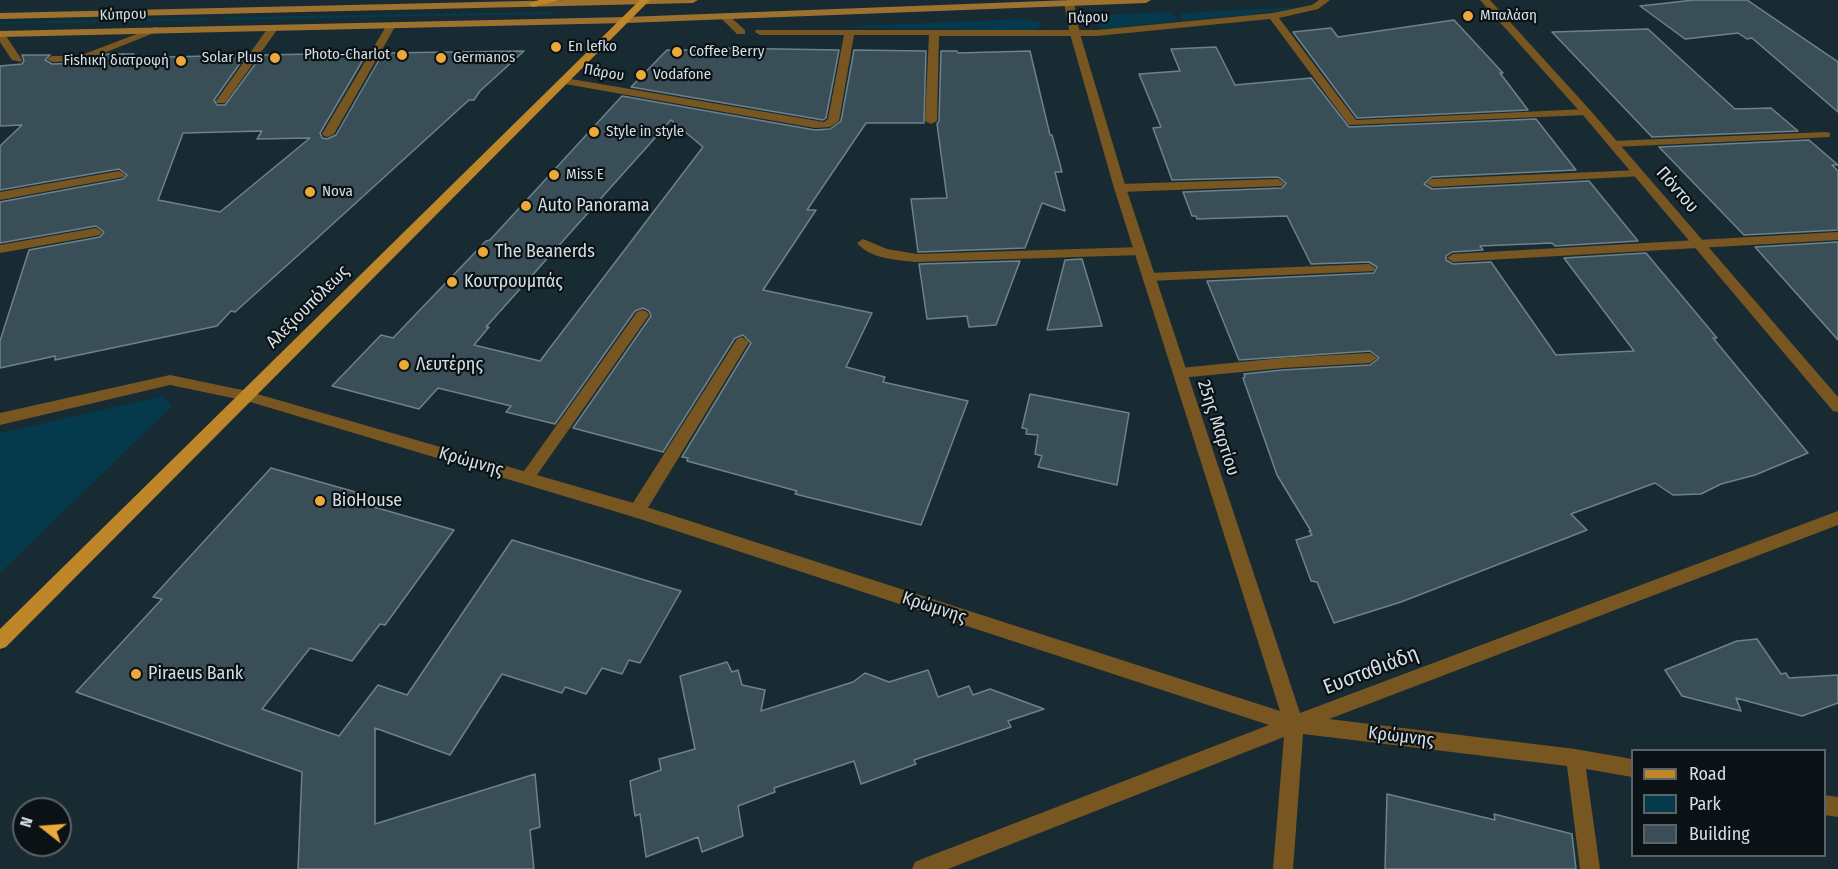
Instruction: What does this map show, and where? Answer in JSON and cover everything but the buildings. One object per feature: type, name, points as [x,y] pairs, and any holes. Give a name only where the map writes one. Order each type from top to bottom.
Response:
[{"type":"main road","points":[[533,4],[555,0]]},
{"type":"main road","name":"Κύπρου","points":[[0,16],[434,3],[533,4],[693,0]]},
{"type":"main road","name":"Κύπρου","points":[[0,34],[626,20],[1146,0]]},
{"type":"main road","points":[[626,20],[628,1]]},
{"type":"main road","name":"Αλεξιουπόλεως","points":[[0,641],[645,1]]},
{"type":"street","name":"Πάρου","points":[[760,32],[934,35],[1075,34],[1142,30],[1273,16],[1315,7],[1325,0]]},
{"type":"street","name":"Πόντου","points":[[1485,0],[1586,112],[1838,407]]},
{"type":"street","name":"25ης Μαρτίου","points":[[1069,3],[1075,34],[1120,188],[1294,724],[1283,869]]},
{"type":"street","points":[[725,16],[741,32]]},
{"type":"street","points":[[1273,16],[1353,123],[1586,112]]},
{"type":"street","points":[[328,134],[391,25]]},
{"type":"street","points":[[221,101],[274,27]]},
{"type":"street","points":[[52,59],[80,59],[159,29]]},
{"type":"street","name":"Πάρου","points":[[565,81],[815,125],[826,125],[832,121],[849,33]]},
{"type":"street","points":[[0,34],[17,60]]},
{"type":"street","points":[[931,121],[934,35]]},
{"type":"street","points":[[1613,144],[1826,135]]},
{"type":"street","points":[[1432,183],[1639,174]]},
{"type":"street","points":[[0,196],[119,175]]},
{"type":"street","points":[[1120,188],[1278,183]]},
{"type":"street","points":[[0,249],[96,232]]},
{"type":"street","points":[[1453,258],[1838,236]]},
{"type":"street","points":[[863,243],[883,254],[917,258],[1141,251]]},
{"type":"street","points":[[1149,277],[1369,268]]},
{"type":"street","points":[[526,478],[642,315]]},
{"type":"street","points":[[637,512],[742,342]]},
{"type":"street","points":[[1180,373],[1282,363],[1370,358]]},
{"type":"street","name":"Κρώμνης","points":[[0,419],[170,380],[247,396],[637,512],[1294,724],[1575,758],[1631,768]]},
{"type":"street","name":"Ευσταθιάδη","points":[[922,869],[1294,724],[1838,518]]},
{"type":"street","points":[[1575,758],[1590,869]]},
{"type":"green space","points":[[1297,7],[1299,9],[1183,21],[1181,16],[1182,13]]},
{"type":"green space","points":[[557,12],[555,14],[224,20],[227,17]]},
{"type":"green space","points":[[1168,12],[1174,14],[1178,21],[1112,28],[1096,25],[1096,20],[1109,15]]},
{"type":"green space","points":[[209,18],[206,21],[0,24],[0,22]]},
{"type":"green space","points":[[1023,19],[1041,22],[1042,26],[1035,30],[1023,31],[832,27]]},
{"type":"green space","points":[[163,396],[172,406],[0,573],[0,433]]},
{"type":"place","name":"Μπαλάση","points":[[1468,16]]},
{"type":"place","name":"En lefko","points":[[556,47]]},
{"type":"place","name":"Coffee Berry","points":[[677,52]]},
{"type":"place","name":"Photo-Charlot","points":[[402,55]]},
{"type":"place","name":"Solar Plus","points":[[275,58]]},
{"type":"place","name":"Germanos","points":[[441,58]]},
{"type":"place","name":"Fishική διατροφή","points":[[181,61]]},
{"type":"place","name":"Vodafone","points":[[641,75]]},
{"type":"place","name":"Style in style","points":[[594,132]]},
{"type":"place","name":"Miss E","points":[[554,175]]},
{"type":"place","name":"Nova","points":[[310,192]]},
{"type":"place","name":"Auto Panorama","points":[[526,206]]},
{"type":"place","name":"The Beanerds","points":[[483,252]]},
{"type":"place","name":"Κουτρουμπάς","points":[[452,282]]},
{"type":"place","name":"Λευτέρης","points":[[404,365]]},
{"type":"place","name":"ΒioΗouse","points":[[320,501]]},
{"type":"place","name":"Piraeus Bank","points":[[136,674]]}]
